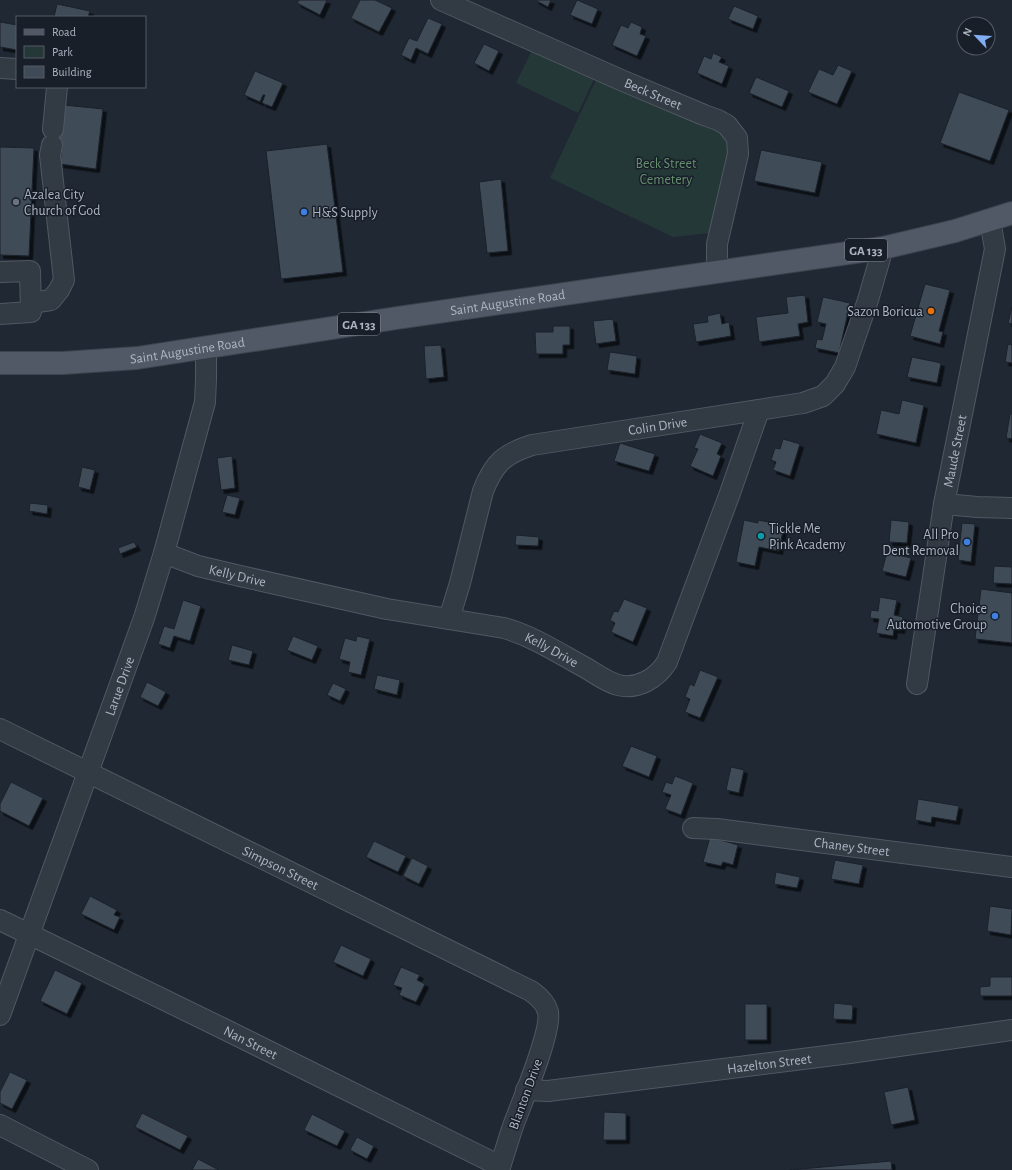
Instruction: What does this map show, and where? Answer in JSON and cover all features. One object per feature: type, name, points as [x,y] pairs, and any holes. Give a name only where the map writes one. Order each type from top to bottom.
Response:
[{"type":"main road","name":"Saint Augustine Road","points":[[0,364],[62,363],[137,358],[398,318],[883,248],[926,238],[1012,213]]},
{"type":"street","name":"Beck Street","points":[[441,0],[621,80],[727,125],[738,138],[738,154],[717,244],[717,271]]},
{"type":"street","points":[[0,68],[16,69]]},
{"type":"street","points":[[31,303],[51,300],[59,290],[64,280],[50,155],[57,88]]},
{"type":"street","name":"Maude Street","points":[[917,684],[944,504],[995,248],[990,220]]},
{"type":"street","name":"Colin Drive","points":[[449,619],[460,583],[483,491],[488,477],[495,466],[505,457],[532,445],[803,403],[823,396],[835,384],[845,367],[868,300],[883,248]]},
{"type":"street","points":[[0,272],[30,271],[31,303],[31,312],[0,314]]},
{"type":"street","name":"Larue Drive","points":[[0,1015],[144,618],[164,553],[204,402],[206,348]]},
{"type":"street","name":"Kelly Drive","points":[[164,553],[198,566],[387,609],[514,631],[618,685],[635,686],[644,683],[661,671],[670,655],[759,410]]},
{"type":"street","points":[[944,504],[1012,508]]},
{"type":"street","name":"Simpson Street","points":[[0,728],[531,991],[542,1000],[548,1012],[548,1018]]},
{"type":"street","name":"Chaney Street","points":[[692,828],[718,829],[1012,867]]},
{"type":"street","name":"Nan Street","points":[[0,920],[229,1031],[499,1168]]},
{"type":"street","name":"Blanton Drive","points":[[499,1168],[547,1031],[548,1018]]},
{"type":"street","name":"Hazelton Street","points":[[526,1090],[548,1092],[850,1053],[1012,1030]]},
{"type":"street","points":[[0,1125],[88,1170]]},
{"type":"green space","points":[[533,48],[595,77],[578,113],[516,83]]},
{"type":"green space","name":"Beck Street Cemetery","points":[[597,78],[723,134],[729,145],[731,157],[710,233],[673,237],[550,178]]},
{"type":"building","points":[[299,0],[327,0],[320,15],[297,3]]},
{"type":"building","points":[[360,0],[375,0],[392,8],[379,32],[351,18]]},
{"type":"building","points":[[535,0],[551,0],[548,7]]},
{"type":"building","points":[[577,0],[598,9],[592,24],[570,15]]},
{"type":"building","points":[[57,4],[90,11],[88,16],[54,16]]},
{"type":"building","points":[[734,6],[758,16],[753,29],[728,19]]},
{"type":"building","points":[[428,18],[442,24],[428,54],[416,48],[411,60],[401,55],[409,38],[417,41]]},
{"type":"building","points":[[0,22],[16,25],[16,50],[0,47]]},
{"type":"building","points":[[631,22],[642,27],[640,34],[646,36],[637,56],[612,45],[621,25],[628,28]]},
{"type":"building","points":[[484,44],[499,51],[489,71],[474,63]]},
{"type":"building","points":[[713,53],[722,57],[719,62],[729,66],[722,84],[697,73],[704,56],[711,59]]},
{"type":"building","points":[[838,65],[852,71],[837,104],[808,92],[819,69],[833,75]]},
{"type":"building","points":[[255,71],[283,83],[272,107],[262,103],[265,95],[263,95],[260,102],[244,95]]},
{"type":"building","points":[[756,77],[789,91],[782,107],[749,93]]},
{"type":"building","points":[[959,92],[1009,110],[990,161],[940,143]]},
{"type":"building","points":[[64,105],[103,109],[96,169],[60,164],[62,146],[45,144],[47,128]]},
{"type":"building","name":"H&S Supply","points":[[327,144],[343,272],[281,279],[266,151]]},
{"type":"building","name":"Azalea City Church of God","points":[[0,147],[34,148],[29,256],[0,255]]},
{"type":"building","points":[[761,150],[822,162],[815,193],[754,181]]},
{"type":"building","points":[[501,179],[508,251],[487,253],[479,182]]},
{"type":"building","name":"Sazon Boricua","points":[[925,284],[950,290],[939,331],[943,332],[940,344],[910,336]]},
{"type":"building","points":[[805,295],[808,322],[798,324],[800,336],[759,342],[756,317],[788,313],[786,297]]},
{"type":"building","points":[[823,297],[850,303],[839,353],[815,348],[817,339],[822,340],[826,324],[817,322]]},
{"type":"building","points":[[1012,307],[1012,324],[1008,323]]},
{"type":"building","points":[[720,313],[722,324],[729,322],[731,336],[696,342],[693,324],[708,322],[707,316]]},
{"type":"building","points":[[613,319],[616,341],[596,344],[593,321]]},
{"type":"building","points":[[553,326],[570,326],[570,345],[563,345],[563,354],[536,354],[535,332],[553,332]]},
{"type":"building","points":[[1008,344],[1012,345],[1012,363],[1005,362]]},
{"type":"building","points":[[441,345],[444,377],[426,379],[424,346]]},
{"type":"building","points":[[610,352],[637,356],[635,374],[607,370]]},
{"type":"building","points":[[912,357],[941,363],[937,383],[907,377]]},
{"type":"building","points":[[902,400],[924,405],[916,443],[876,434],[881,410],[899,414]]},
{"type":"building","points":[[1010,414],[1012,414],[1012,439],[1006,438]]},
{"type":"building","points":[[700,434],[722,443],[717,454],[721,456],[713,476],[690,466],[698,449],[694,448]]},
{"type":"building","points":[[783,439],[800,444],[790,476],[773,470],[776,462],[771,460],[775,448],[780,449]]},
{"type":"building","points":[[620,443],[655,454],[649,471],[614,461]]},
{"type":"building","points":[[232,456],[235,488],[221,490],[217,458]]},
{"type":"building","points":[[82,467],[95,470],[90,490],[78,487]]},
{"type":"building","points":[[227,495],[240,498],[235,515],[222,512]]},
{"type":"building","points":[[30,503],[48,505],[47,514],[29,511]]},
{"type":"building","name":"Tickle Me Pink Academy","points":[[744,520],[758,523],[758,520],[784,525],[779,551],[759,547],[755,566],[736,562]]},
{"type":"building","points":[[891,520],[909,522],[907,543],[889,542]]},
{"type":"building","name":"All Pro Dent Removal","points":[[962,523],[975,524],[971,562],[958,560]]},
{"type":"building","points":[[516,535],[539,537],[538,546],[515,545]]},
{"type":"building","points":[[134,542],[137,547],[120,554],[118,548]]},
{"type":"building","points":[[887,552],[911,558],[906,577],[882,571]]},
{"type":"building","points":[[994,566],[1012,567],[1012,584],[993,583]]},
{"type":"building","name":"Choice Automotive Group","points":[[981,589],[1012,593],[1012,643],[975,639]]},
{"type":"building","points":[[880,597],[897,600],[894,615],[903,617],[901,630],[894,629],[893,636],[876,633],[879,619],[870,618],[871,610],[878,611]]},
{"type":"building","points":[[624,599],[647,608],[633,642],[611,632],[615,623],[610,620],[614,611],[618,612]]},
{"type":"building","points":[[183,600],[201,606],[190,641],[174,636],[170,648],[158,644],[164,626],[174,629]]},
{"type":"building","points":[[293,636],[318,646],[312,660],[287,650]]},
{"type":"building","points":[[357,636],[370,639],[361,675],[348,672],[350,662],[339,659],[345,638],[356,641]]},
{"type":"building","points":[[232,645],[253,651],[249,665],[228,660]]},
{"type":"building","points":[[700,670],[718,677],[700,718],[685,712],[690,699],[685,697],[690,684],[694,686]]},
{"type":"building","points":[[377,675],[400,680],[397,695],[374,689]]},
{"type":"building","points":[[147,682],[166,692],[158,706],[140,697]]},
{"type":"building","points":[[333,683],[346,689],[340,701],[327,695]]},
{"type":"building","points":[[631,746],[657,756],[649,777],[622,766]]},
{"type":"building","points":[[731,767],[744,770],[739,793],[726,790]]},
{"type":"building","points":[[675,776],[693,783],[681,815],[665,809],[671,795],[662,792],[666,782],[672,784]]},
{"type":"building","points":[[11,782],[43,798],[29,826],[0,811],[0,804]]},
{"type":"building","points":[[918,799],[959,806],[956,821],[932,817],[931,823],[915,820]]},
{"type":"building","points":[[710,837],[738,845],[733,865],[723,862],[721,866],[703,862]]},
{"type":"building","points":[[374,841],[406,856],[398,872],[366,857]]},
{"type":"building","points":[[412,858],[428,866],[419,884],[403,876]]},
{"type":"building","points":[[835,860],[863,865],[859,884],[831,879]]},
{"type":"building","points":[[776,872],[800,877],[797,888],[774,884]]},
{"type":"building","points":[[90,896],[117,910],[114,915],[120,917],[114,930],[81,914]]},
{"type":"building","points":[[990,906],[1012,909],[1011,935],[987,931]]},
{"type":"building","points":[[341,945],[371,959],[363,976],[333,962]]},
{"type":"building","points":[[401,967],[420,975],[417,980],[425,984],[416,1002],[399,995],[402,988],[393,985]]},
{"type":"building","points":[[55,970],[82,983],[67,1014],[40,1001]]},
{"type":"building","points":[[990,977],[1012,977],[1012,996],[980,996],[980,987],[990,986]]},
{"type":"building","points":[[834,1003],[853,1005],[852,1020],[833,1019]]},
{"type":"building","points":[[745,1004],[767,1004],[767,1040],[745,1040]]},
{"type":"building","points":[[10,1072],[27,1080],[12,1109],[0,1103],[0,1092]]},
{"type":"building","points":[[908,1087],[915,1120],[891,1125],[884,1092]]},
{"type":"building","points":[[604,1112],[626,1113],[626,1140],[603,1140]]},
{"type":"building","points":[[142,1113],[188,1136],[180,1150],[135,1127]]},
{"type":"building","points":[[312,1114],[345,1131],[337,1146],[304,1130]]},
{"type":"building","points":[[357,1137],[374,1146],[367,1159],[350,1150]]},
{"type":"building","points":[[198,1159],[219,1170],[192,1170]]},
{"type":"building","points":[[891,1161],[892,1170],[789,1170]]},
{"type":"place","name":"Azalea City Church of God","points":[[16,202]]},
{"type":"place","name":"H&S Supply","points":[[304,212]]},
{"type":"place","name":"Sazon Boricua","points":[[931,311]]},
{"type":"place","name":"Tickle Me Pink Academy","points":[[761,536]]},
{"type":"place","name":"All Pro Dent Removal","points":[[967,542]]},
{"type":"place","name":"Choice Automotive Group","points":[[995,616]]}]
